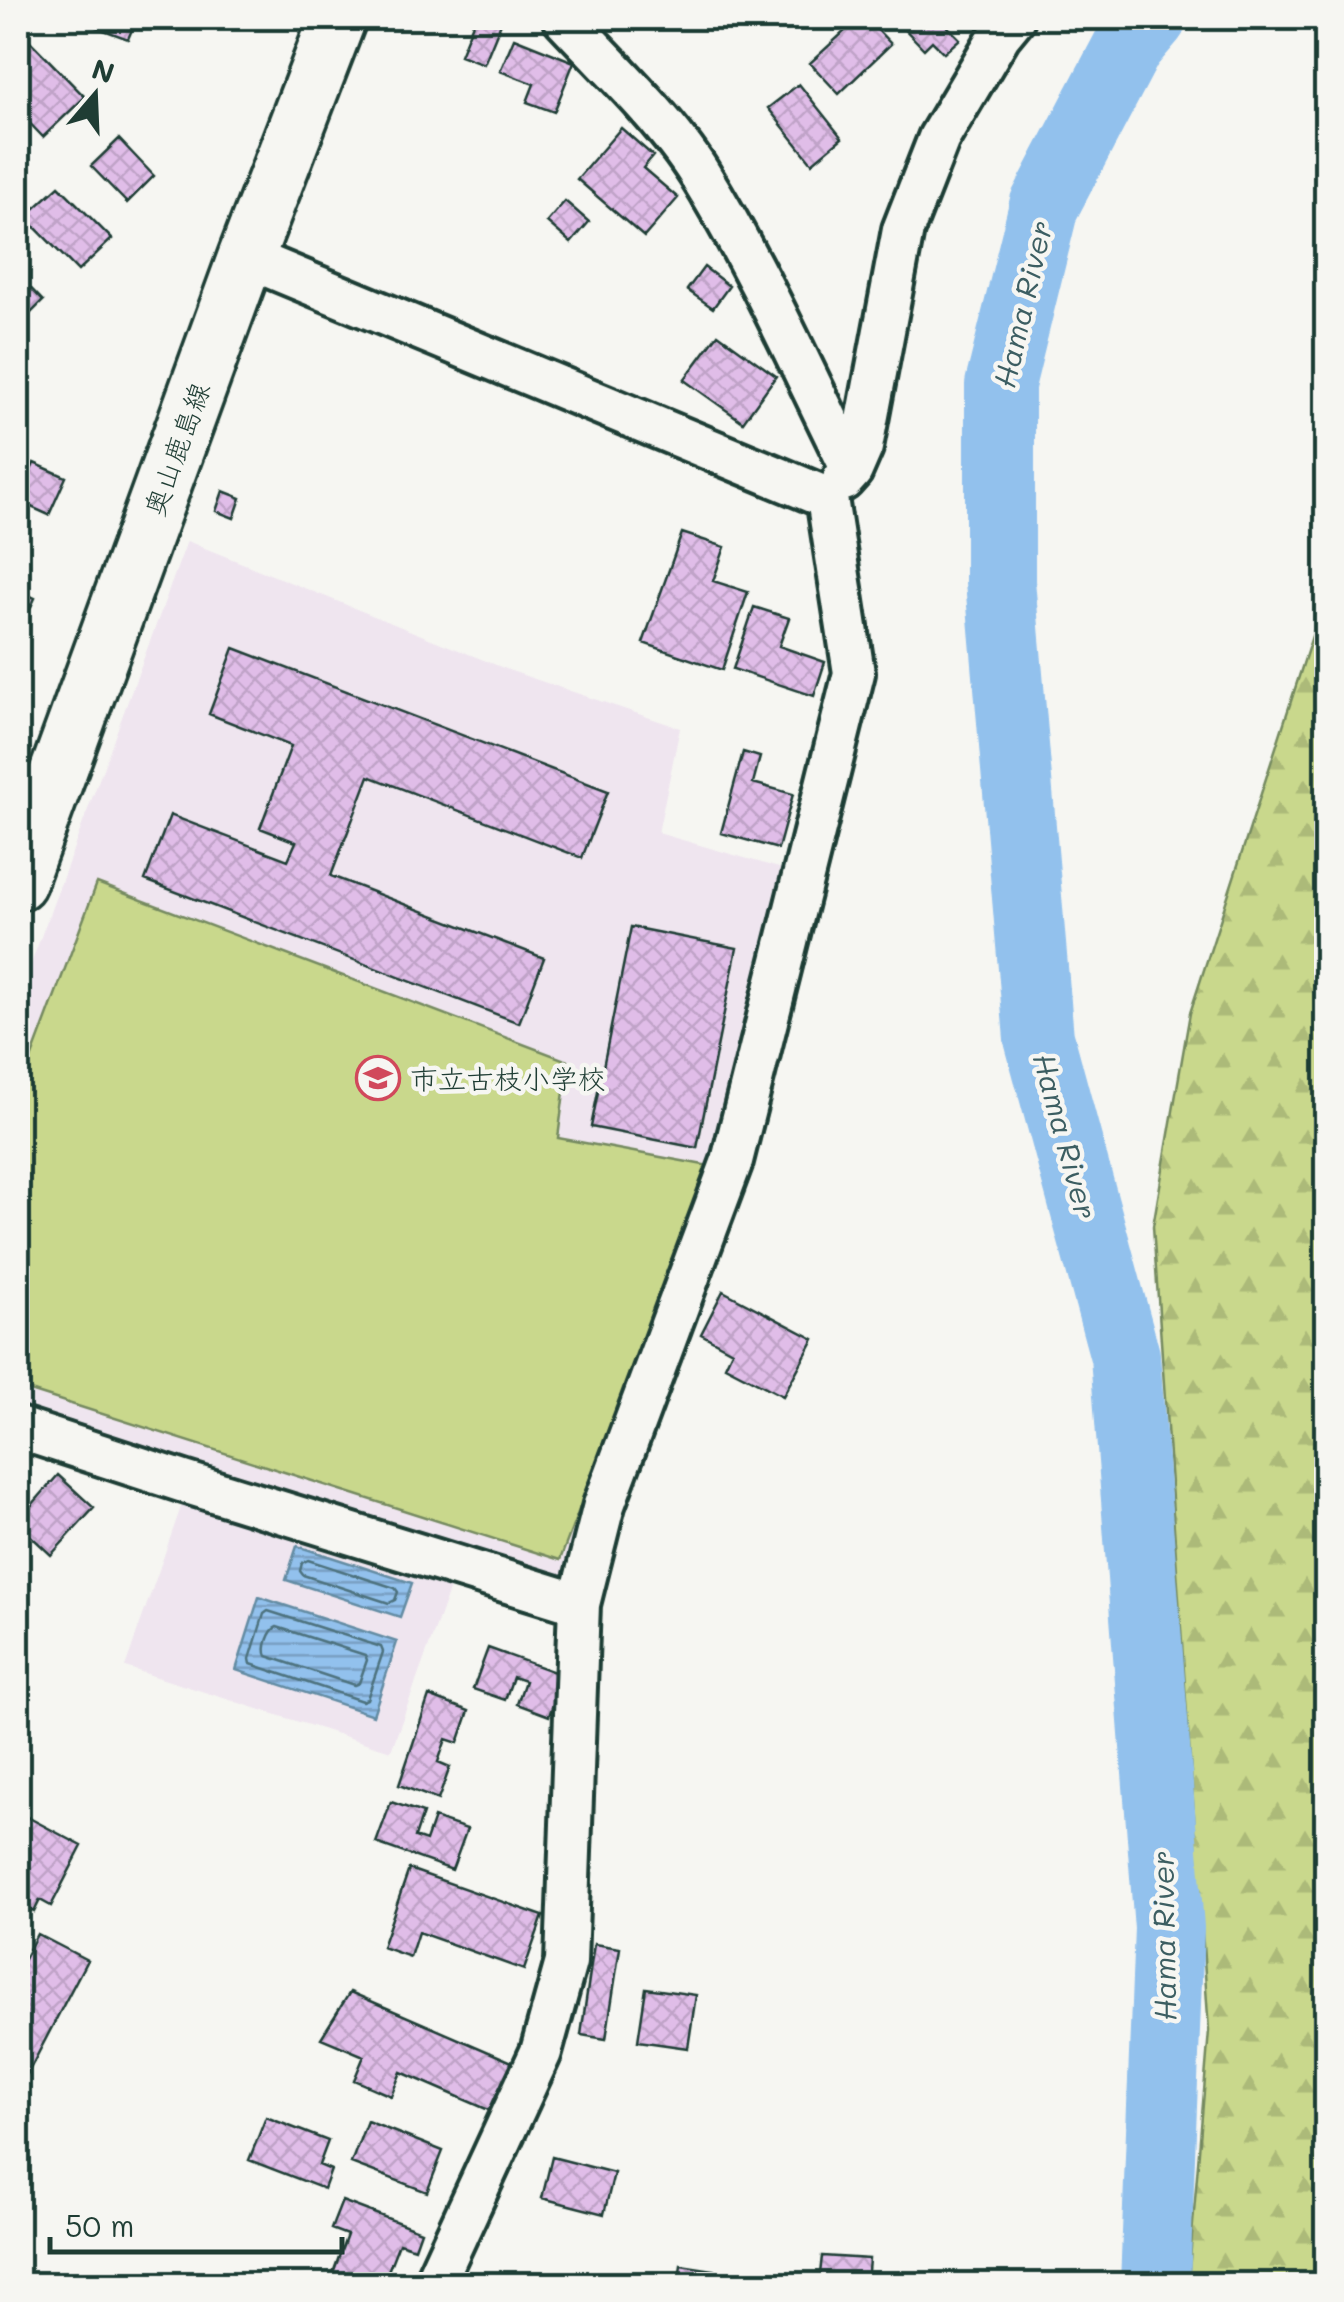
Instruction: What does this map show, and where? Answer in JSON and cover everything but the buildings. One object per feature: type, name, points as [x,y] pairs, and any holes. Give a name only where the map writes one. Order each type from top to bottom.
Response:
[{"type":"main road","name":"奥山鹿島線","points":[[18,882],[338,18]]},
{"type":"street","points":[[434,2284],[541,2052],[566,1962],[579,1604],[604,1504],[732,1160],[854,673],[839,484],[750,264],[697,170],[564,18]]},
{"type":"street","points":[[839,484],[862,447],[904,230],[939,138],[1014,18]]},
{"type":"street","points":[[246,258],[839,484]]},
{"type":"street","points":[[18,1428],[579,1604]]},
{"type":"shaded area","name":"市立古枝小学校","points":[[187,541],[511,671],[680,728],[658,833],[786,870],[722,1157],[564,1579],[463,1552],[391,1751],[125,1667],[195,1467],[18,1408],[18,999]]},
{"type":"green space","points":[[1326,593],[1326,2284],[1188,2284],[1209,2031],[1153,1226],[1190,1013]]},
{"type":"green space","points":[[97,883],[568,1061],[558,1138],[709,1166],[560,1560],[18,1387],[18,1094]]},
{"type":"water","points":[[297,1546],[412,1583],[400,1617],[286,1580]]},
{"type":"water","points":[[259,1597],[397,1642],[373,1715],[236,1670]]},
{"type":"waterway","name":"Hama River","points":[[1152,18],[1128,46],[1044,206],[1000,385],[1000,581],[1039,1038],[1125,1356],[1169,1928],[1155,2284]]},
{"type":"place","name":"市立古枝小学校","points":[[378,1078]]}]
